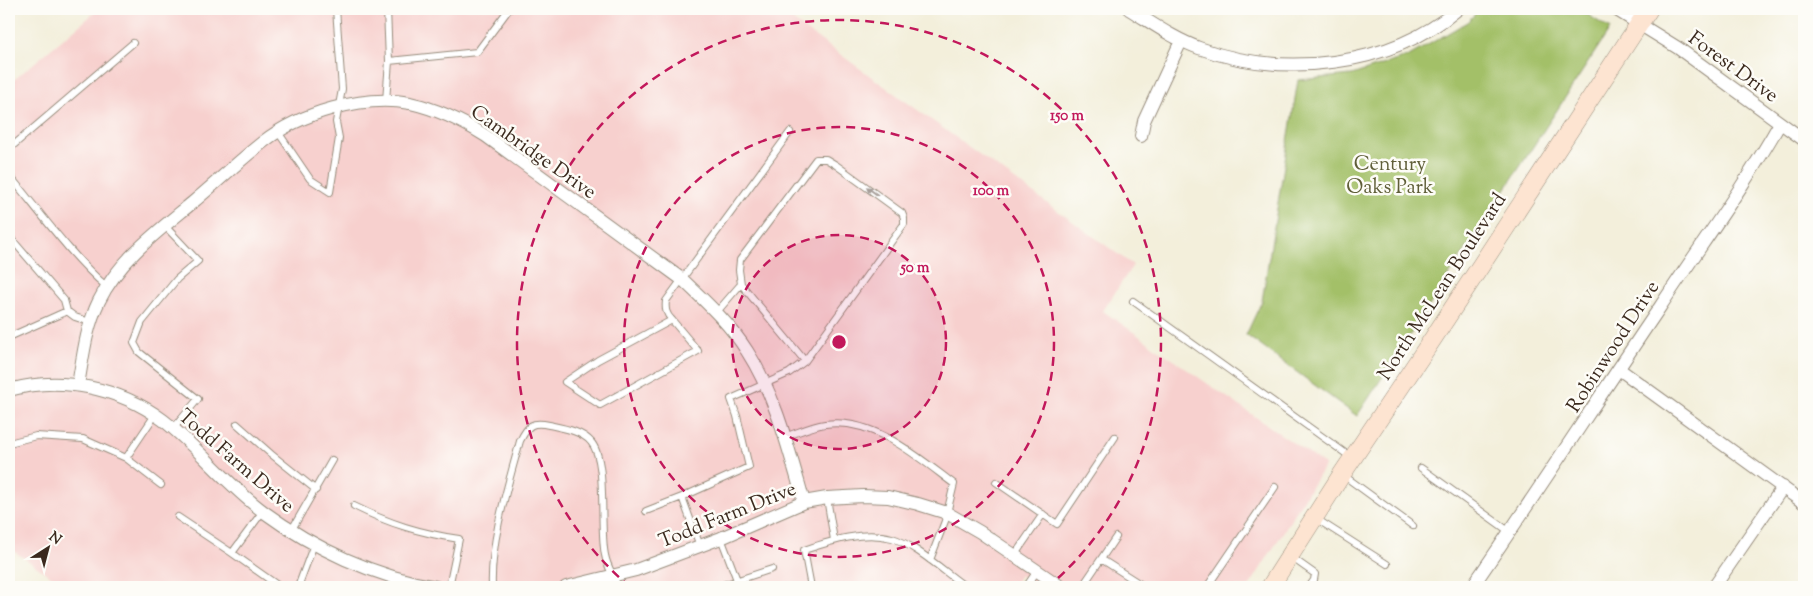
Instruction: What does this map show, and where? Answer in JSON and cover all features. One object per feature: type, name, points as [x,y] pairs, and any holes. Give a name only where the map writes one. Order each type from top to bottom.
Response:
[{"type":"main road","name":"North McLean Boulevard","points":[[1270,587],[1342,474],[1649,9]]},
{"type":"street","points":[[1129,9],[1181,41],[1198,48],[1225,56],[1281,65],[1333,62],[1400,44],[1432,28],[1458,9]]},
{"type":"street","name":"Forest Drive","points":[[1615,9],[1678,48],[1804,140]]},
{"type":"street","points":[[1140,136],[1147,114],[1181,41]]},
{"type":"street","name":"Cambridge Drive","points":[[78,385],[90,322],[107,287],[137,249],[264,142],[278,132],[314,115],[338,108],[360,103],[386,101],[412,104],[440,112],[486,136],[683,280],[716,313],[747,351],[764,384],[784,437],[804,502]]},
{"type":"street","name":"Robinwood Drive","points":[[1472,587],[1619,370],[1660,306],[1736,197],[1780,123]]},
{"type":"street","points":[[1619,370],[1804,503]]},
{"type":"street","name":"Todd Farm Drive","points":[[9,390],[21,386],[51,383],[105,390],[155,415],[263,511],[291,531],[314,544],[383,573],[436,587]]},
{"type":"street","points":[[1714,587],[1783,487]]},
{"type":"street","name":"Todd Farm Drive","points":[[568,587],[616,581],[636,570],[721,538],[804,502],[827,498],[863,496],[888,497],[947,513],[980,532],[1061,587]]},
{"type":"lane","points":[[278,132],[310,179],[330,192],[338,138],[336,122],[342,89],[336,9]]},
{"type":"lane","points":[[386,101],[389,61],[387,9]]},
{"type":"lane","points":[[389,61],[477,52],[509,9]]},
{"type":"lane","points":[[9,150],[133,43]]},
{"type":"lane","points":[[672,320],[598,360],[565,382],[600,406],[698,351],[672,320],[665,308],[666,302],[790,132]]},
{"type":"lane","points":[[646,511],[682,498],[749,468],[737,416],[731,399],[789,373],[805,361],[904,224],[902,212],[826,159],[816,159],[740,260],[738,270],[741,284],[805,361]]},
{"type":"lane","points":[[9,175],[77,256],[107,287]]},
{"type":"lane","points":[[165,226],[198,261],[177,279],[142,322],[134,343],[139,352],[198,399],[173,429]]},
{"type":"lane","points":[[9,236],[64,300],[67,311],[75,317],[90,322]]},
{"type":"lane","points":[[716,313],[741,284]]},
{"type":"lane","points":[[1133,301],[1353,458]]},
{"type":"lane","points":[[9,337],[67,311]]},
{"type":"lane","points":[[126,458],[155,415]]},
{"type":"lane","points":[[492,587],[496,539],[520,441],[525,430],[531,424],[540,422],[584,435],[597,450],[602,483],[602,521],[605,556],[608,567],[616,581]]},
{"type":"lane","points":[[236,424],[316,490]]},
{"type":"lane","points":[[784,437],[823,424],[860,426],[908,450],[954,484],[947,513],[930,560]]},
{"type":"lane","points":[[9,443],[36,436],[83,439],[126,458],[161,485]]},
{"type":"lane","points":[[996,482],[1057,524],[1115,437]]},
{"type":"lane","points":[[291,531],[332,460]]},
{"type":"lane","points":[[1421,468],[1510,532]]},
{"type":"lane","points":[[1342,474],[1412,526]]},
{"type":"lane","points":[[1207,587],[1275,487]]},
{"type":"lane","points":[[682,498],[700,546]]},
{"type":"lane","points":[[827,498],[834,540]]},
{"type":"lane","points":[[354,506],[385,521],[426,534],[459,539],[449,587]]},
{"type":"lane","points":[[232,553],[263,511]]},
{"type":"lane","points":[[1014,556],[1043,514]]},
{"type":"lane","points":[[178,517],[280,587]]},
{"type":"lane","points":[[1314,518],[1387,564]]},
{"type":"lane","points":[[811,587],[804,550],[834,540],[875,536],[892,538],[905,544],[966,587]]},
{"type":"lane","points":[[1082,587],[1116,537]]},
{"type":"lane","points":[[721,538],[737,580]]},
{"type":"lane","points":[[298,587],[314,544]]},
{"type":"lane","points":[[1290,556],[1315,574],[1316,577],[1309,587]]},
{"type":"lane","points":[[1101,559],[1146,587]]},
{"type":"lane","points":[[718,587],[772,568]]},
{"type":"lane","points":[[1026,587],[1036,571]]},
{"type":"shaded area","points":[[99,9],[777,9],[1133,265],[1103,311],[1325,465],[1249,587],[1036,587],[1020,575],[1012,587],[67,587],[9,548],[9,84]]},
{"type":"green space","name":"Century Oaks Park","points":[[1480,9],[1579,9],[1610,29],[1357,416],[1246,335],[1262,301],[1298,80],[1352,75],[1409,56],[1467,22]]}]
